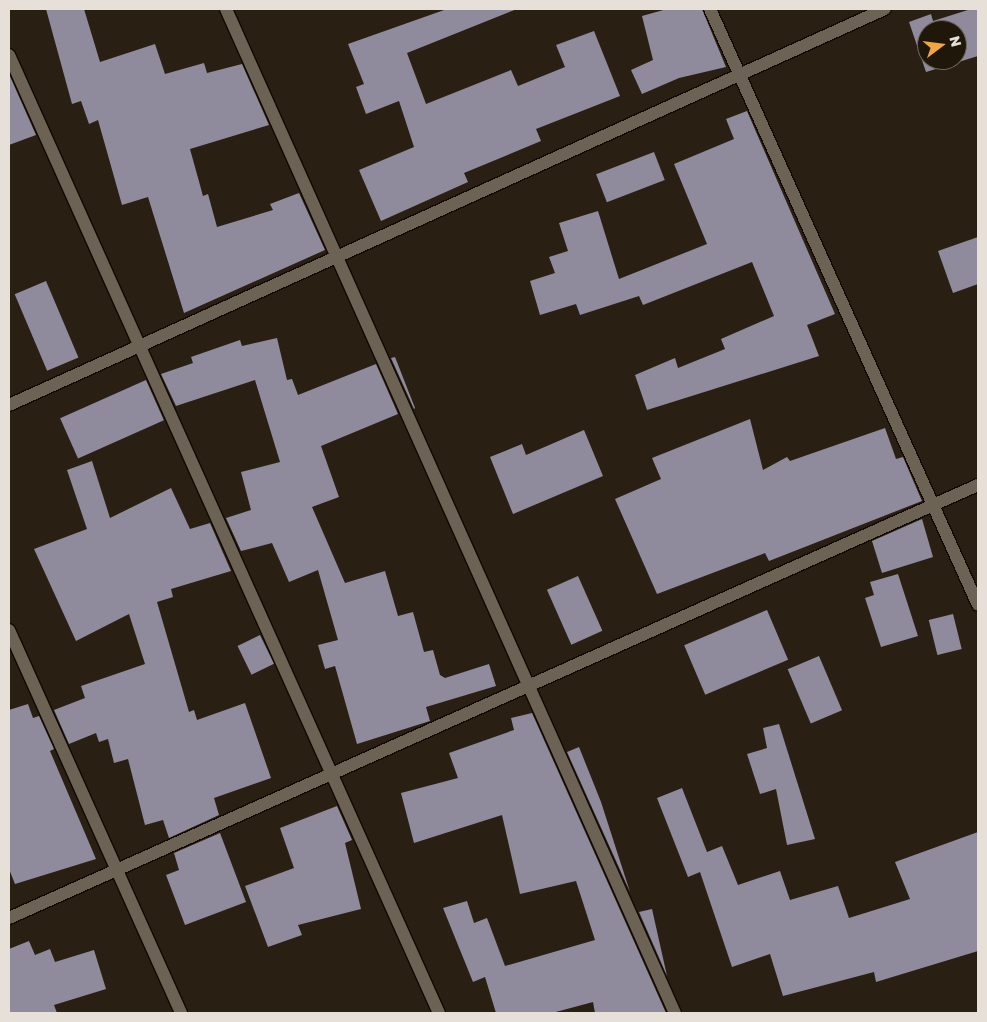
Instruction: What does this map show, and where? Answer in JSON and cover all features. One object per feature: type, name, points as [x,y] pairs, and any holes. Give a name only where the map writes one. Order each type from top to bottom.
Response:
[{"type":"street","points":[[226,9],[530,685],[675,1013]]},
{"type":"street","points":[[710,9],[978,605]]},
{"type":"street","points":[[9,404],[885,9]]},
{"type":"street","points":[[9,55],[439,1013]]},
{"type":"street","points":[[9,918],[978,485]]},
{"type":"street","points":[[9,630],[181,1013]]},
{"type":"building","points":[[46,9],[84,9],[100,62],[155,44],[165,74],[204,63],[207,73],[242,64],[269,125],[190,149],[203,196],[208,194],[217,227],[273,210],[270,204],[299,193],[325,250],[184,313],[148,197],[122,205],[98,120],[89,124],[81,101],[72,104]]},
{"type":"building","points":[[447,9],[517,9],[407,53],[426,104],[511,70],[518,86],[565,67],[556,45],[594,31],[620,96],[536,129],[541,141],[464,173],[468,182],[381,221],[359,170],[414,147],[399,101],[366,114],[356,87],[364,84],[348,44]]},
{"type":"building","points":[[667,9],[702,9],[726,67],[679,78],[642,94],[631,70],[653,60],[642,16]]},
{"type":"building","points":[[971,9],[978,9],[978,56],[967,59],[967,20],[936,20]]},
{"type":"building","points":[[931,14],[933,20],[917,20],[917,46],[909,22]]},
{"type":"building","points":[[9,74],[36,135],[9,145]]},
{"type":"building","points":[[747,111],[835,314],[807,325],[819,356],[647,410],[635,375],[675,358],[678,368],[725,349],[721,339],[774,316],[752,262],[643,305],[639,296],[580,315],[576,304],[540,315],[530,281],[555,273],[549,257],[568,251],[559,223],[598,211],[619,279],[707,244],[674,164],[734,139],[726,119]]},
{"type":"building","points":[[654,152],[665,180],[607,202],[596,174]]},
{"type":"building","points":[[978,237],[978,284],[953,293],[938,251]]},
{"type":"building","points":[[46,281],[78,357],[47,371],[15,294]]},
{"type":"building","points":[[277,338],[287,380],[292,379],[298,395],[376,364],[398,414],[321,446],[339,497],[312,507],[345,583],[385,571],[398,616],[413,612],[424,652],[433,650],[440,675],[445,678],[489,664],[496,686],[426,707],[430,721],[357,744],[335,666],[325,669],[318,645],[338,640],[318,570],[289,582],[272,543],[241,551],[226,518],[251,510],[241,472],[280,462],[255,380],[176,406],[161,374],[193,363],[191,357],[240,340],[242,346]]},
{"type":"building","points":[[395,357],[415,408],[414,409],[391,358]]},
{"type":"building","points":[[146,380],[164,420],[78,458],[60,418]]},
{"type":"building","points":[[750,419],[763,470],[787,457],[790,461],[885,428],[896,459],[903,457],[922,501],[769,561],[765,553],[657,594],[615,499],[661,479],[652,458]]},
{"type":"building","points":[[584,430],[603,476],[513,514],[490,457],[522,444],[526,455]]},
{"type":"building","points":[[92,461],[110,518],[171,488],[190,529],[210,523],[231,571],[171,589],[173,597],[157,602],[189,712],[194,710],[197,720],[245,703],[271,778],[214,798],[219,815],[169,838],[163,820],[145,825],[128,759],[114,763],[108,739],[99,742],[96,733],[69,744],[54,710],[85,698],[81,686],[145,664],[129,614],[76,641],[34,549],[87,529],[67,470]]},
{"type":"building","points":[[922,519],[933,557],[882,573],[872,541]]},
{"type":"building","points":[[898,574],[918,636],[881,647],[865,598],[874,595],[870,582]]},
{"type":"building","points":[[578,576],[602,631],[571,645],[547,590]]},
{"type":"building","points":[[767,610],[788,660],[705,695],[684,645]]},
{"type":"building","points":[[953,614],[962,649],[937,655],[929,620]]},
{"type":"building","points":[[260,635],[274,664],[252,675],[238,646]]},
{"type":"building","points":[[819,656],[842,710],[811,724],[788,669]]},
{"type":"building","points":[[28,704],[33,718],[39,716],[54,749],[50,751],[96,859],[15,884],[9,869],[9,710]]},
{"type":"building","points":[[532,713],[666,1013],[595,1013],[593,1002],[552,1013],[496,1013],[485,977],[473,982],[443,908],[467,901],[474,923],[487,918],[505,966],[595,940],[576,881],[520,894],[502,815],[414,843],[401,793],[458,778],[449,753],[514,730],[511,718]]},
{"type":"building","points":[[779,724],[815,839],[787,845],[776,789],[760,794],[747,754],[767,748],[763,728]]},
{"type":"building","points":[[579,747],[601,802],[630,892],[567,752]]},
{"type":"building","points":[[682,788],[707,852],[722,846],[738,885],[780,871],[790,900],[838,886],[849,918],[910,899],[895,862],[978,832],[978,951],[876,982],[874,972],[783,996],[770,954],[732,967],[700,872],[688,877],[657,798]]},
{"type":"building","points":[[337,806],[352,840],[345,843],[361,909],[298,925],[302,935],[268,947],[245,886],[294,868],[280,828]]},
{"type":"building","points":[[220,833],[246,902],[185,925],[166,875],[179,870],[174,853]]},
{"type":"building","points":[[652,909],[667,976],[639,912]]},
{"type":"building","points":[[29,941],[35,955],[50,949],[55,962],[94,950],[106,989],[54,1005],[57,1013],[9,1013],[9,949]]}]
